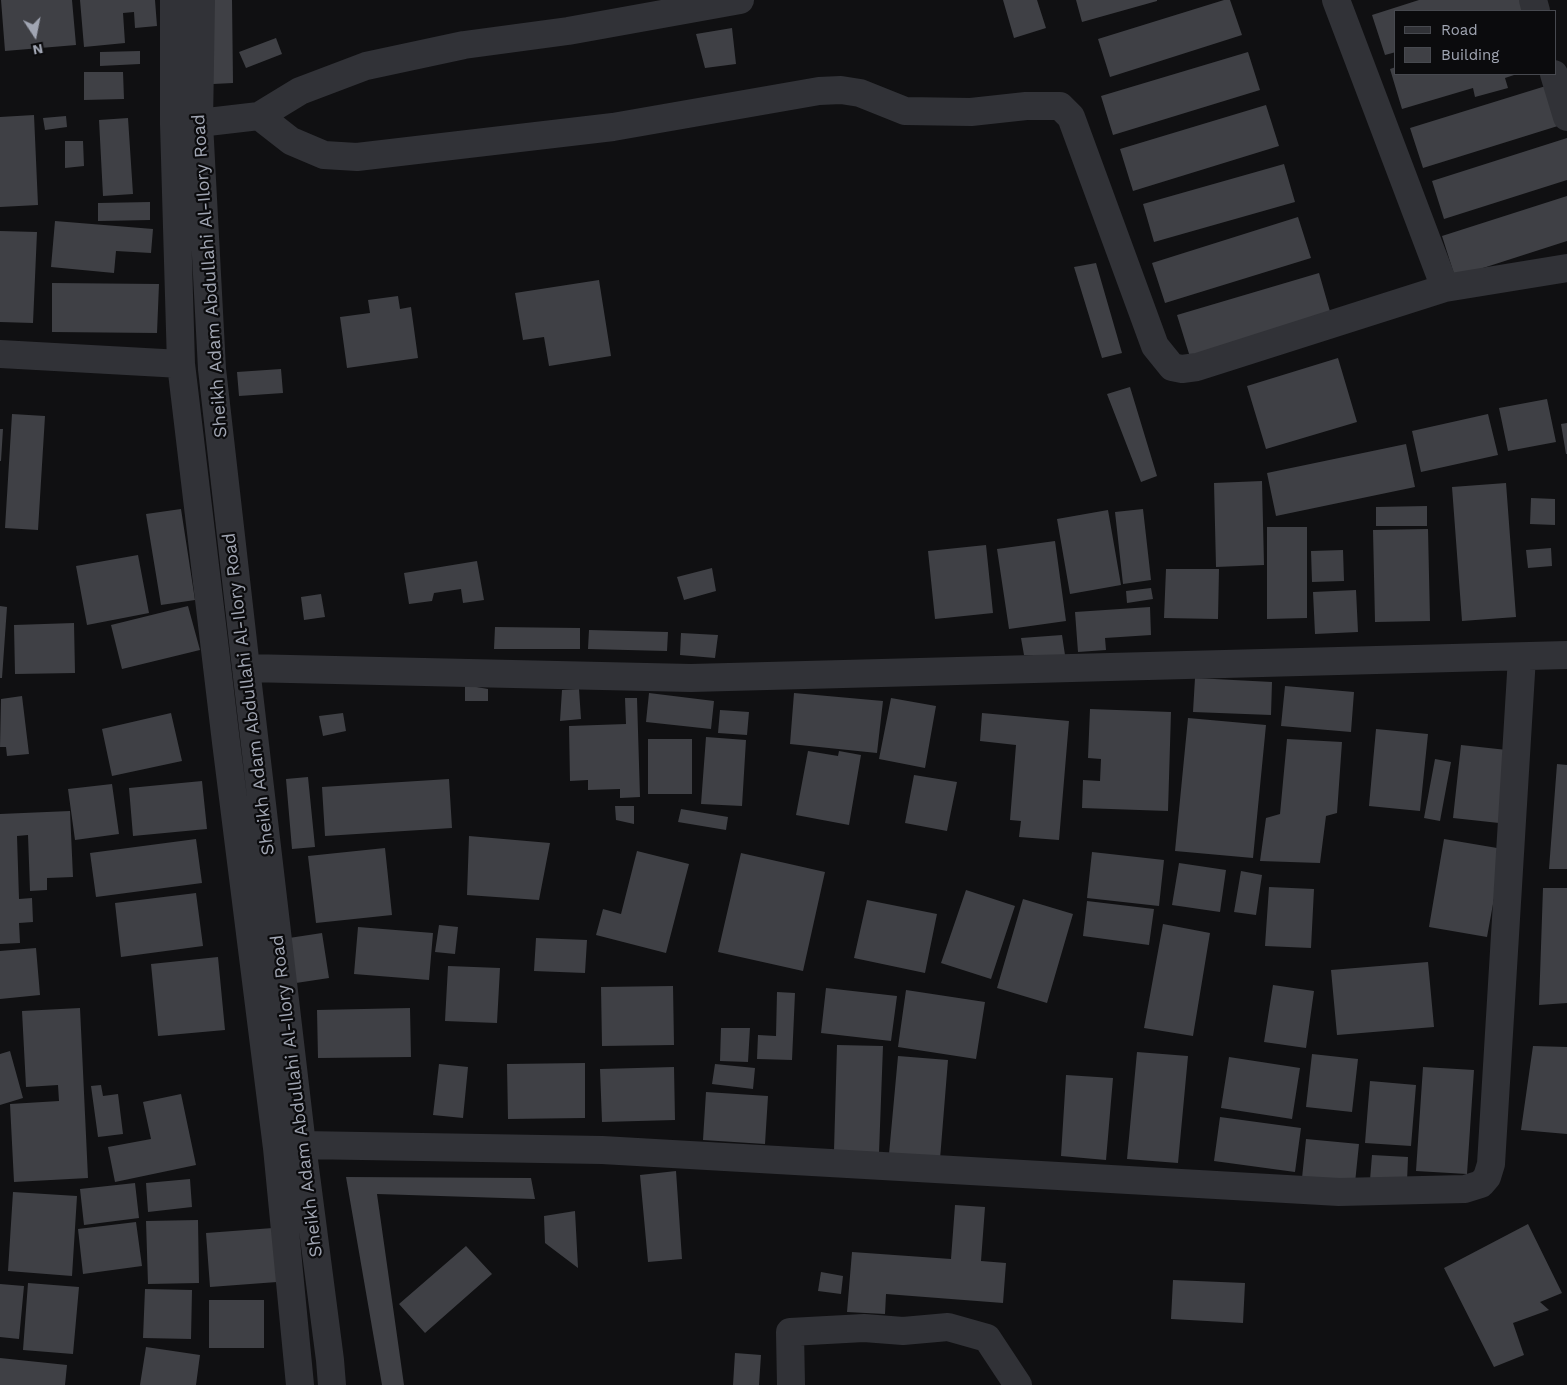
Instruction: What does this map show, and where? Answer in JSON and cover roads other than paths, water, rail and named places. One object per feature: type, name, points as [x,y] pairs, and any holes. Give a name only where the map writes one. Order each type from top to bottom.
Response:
[{"type":"street","name":"Sheikh Adam Abdullahi Al-Ilory Road","points":[[174,0],[174,124],[181,364],[225,732],[278,1148],[300,1385]]},
{"type":"street","name":"Sheikh Adam Abdullahi Al-Ilory Road","points":[[201,0],[199,123],[212,369],[302,1145],[332,1385]]},
{"type":"street","points":[[199,123],[258,116],[300,91],[366,66],[464,45],[568,31],[740,0]]},
{"type":"street","points":[[1336,0],[1445,288]]},
{"type":"street","points":[[1554,75],[1567,117]]},
{"type":"street","points":[[258,116],[291,141],[324,155],[357,157],[613,127],[819,91],[841,90],[860,93],[905,111],[971,112],[1026,106],[1060,106],[1071,118],[1155,346],[1172,367],[1182,369],[1196,367],[1445,288],[1567,268]]},
{"type":"street","points":[[0,354],[181,364]]},
{"type":"street","points":[[246,668],[691,678],[1567,655]]},
{"type":"street","points":[[302,1145],[612,1150],[1339,1192],[1465,1189],[1481,1184],[1487,1177],[1491,1164],[1522,657]]},
{"type":"street","points":[[791,1385],[790,1332],[864,1328],[903,1331],[948,1327],[987,1338],[1018,1385]]}]
